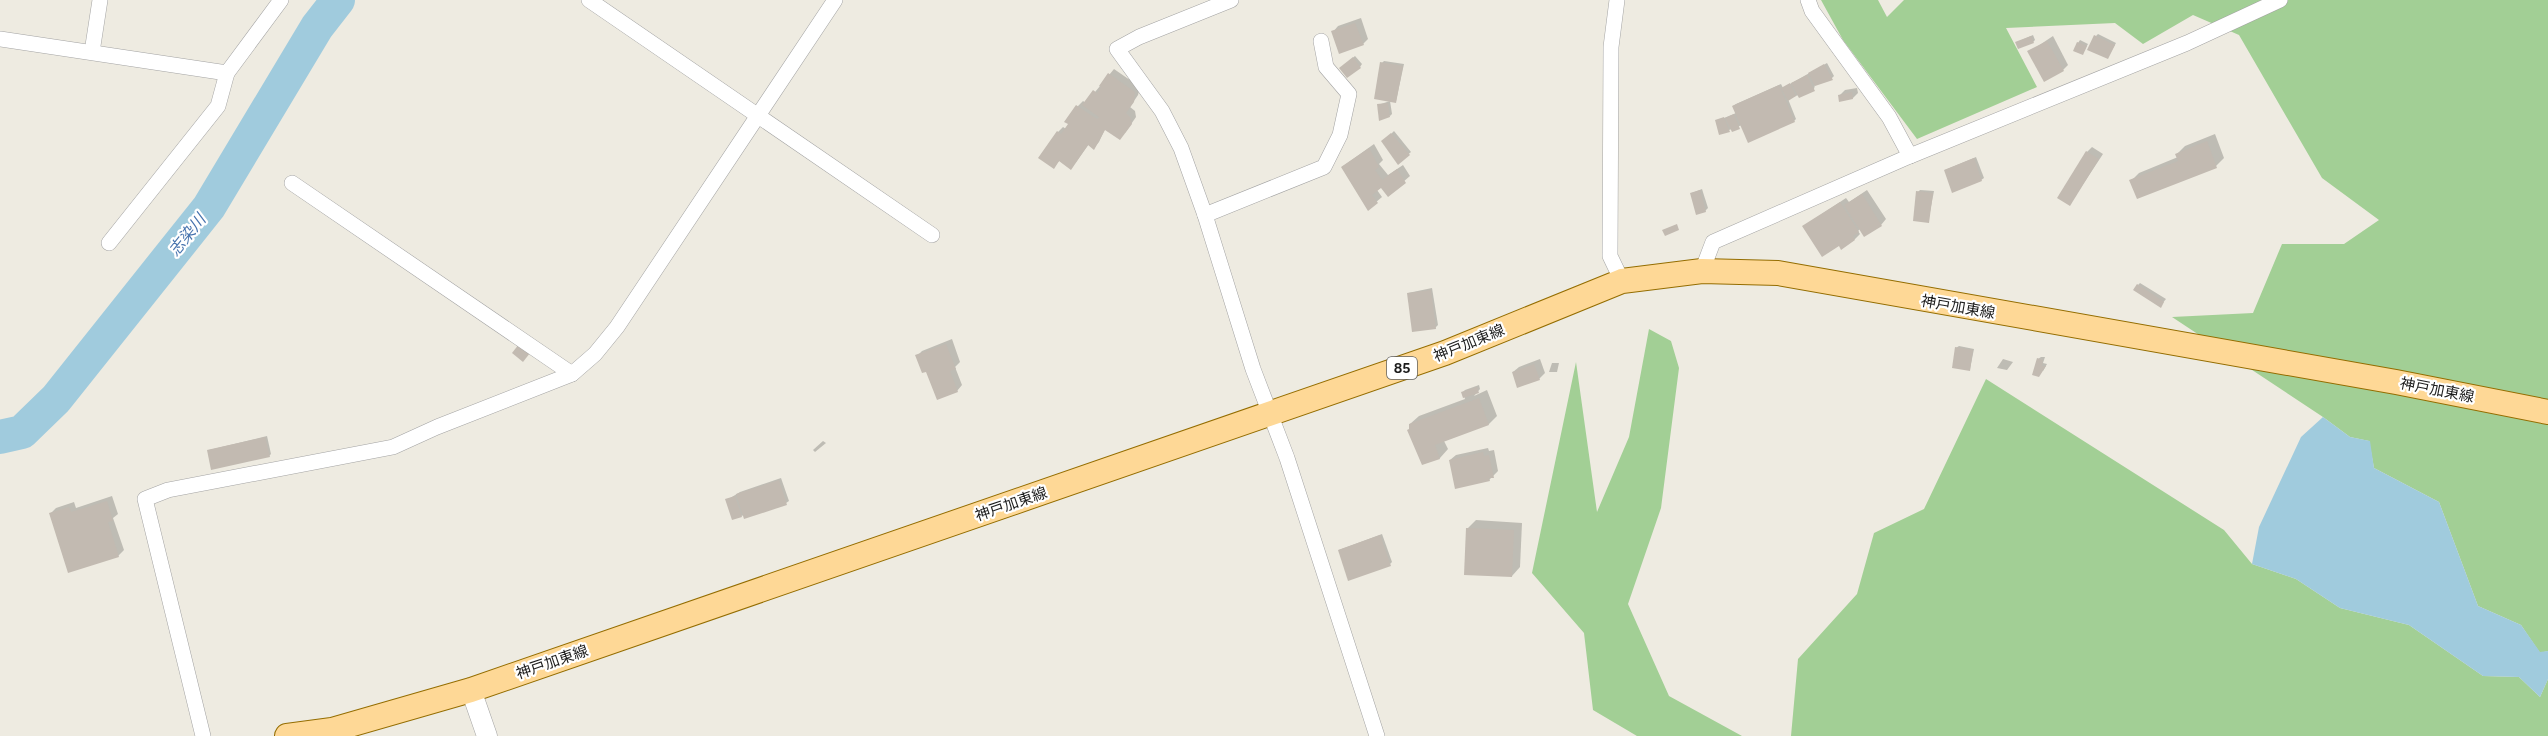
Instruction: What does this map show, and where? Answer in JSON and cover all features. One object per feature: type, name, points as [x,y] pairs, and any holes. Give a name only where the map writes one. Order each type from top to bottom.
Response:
[{"type":"main road","name":"神戸加東線","points":[[287,736],[332,730],[471,690],[1445,353],[1622,281],[1702,271],[1778,273],[2396,382],[2548,412]]},
{"type":"street","points":[[92,52],[100,0]]},
{"type":"street","points":[[109,243],[218,106],[227,73],[281,0]]},
{"type":"street","points":[[589,0],[932,235]]},
{"type":"street","points":[[203,736],[145,499],[168,490],[393,447],[437,427],[572,374],[595,354],[617,327],[835,0]]},
{"type":"street","points":[[1231,0],[1139,37],[1118,49],[1162,111],[1181,148],[1269,414],[1287,458],[1377,736]]},
{"type":"street","points":[[1617,0],[1611,47],[1610,256],[1622,281]]},
{"type":"street","points":[[1808,0],[1812,11],[1888,117],[1910,156]]},
{"type":"street","points":[[1702,271],[1713,242],[1910,156],[2187,43],[2280,0]]},
{"type":"street","points":[[0,39],[227,73]]},
{"type":"street","points":[[1205,215],[1324,167],[1340,135],[1349,94],[1326,68],[1321,41]]},
{"type":"street","points":[[292,183],[572,374]]},
{"type":"street","points":[[471,690],[487,736]]},
{"type":"green space","points":[[1821,0],[1878,0],[1887,17],[1904,0],[2548,0],[2548,651],[2540,653],[2521,625],[2478,606],[2439,502],[2374,468],[2369,441],[2350,437],[2172,317],[2253,313],[2282,244],[2344,244],[2379,220],[2322,178],[2239,35],[2193,15],[2143,44],[2115,23],[2006,28],[2037,87],[1917,139],[1843,40]]},
{"type":"green space","points":[[1649,329],[1671,341],[1679,368],[1661,508],[1628,604],[1669,696],[1742,736],[1637,736],[1593,710],[1584,633],[1532,573],[1576,362],[1597,512],[1629,437]]},
{"type":"green space","points":[[1986,379],[2224,530],[2252,564],[2296,579],[2340,608],[2409,625],[2483,676],[2519,677],[2540,697],[2548,679],[2548,736],[1791,736],[1798,659],[1857,594],[1874,533],[1924,509]]},
{"type":"water","points":[[2323,417],[2350,437],[2370,441],[2374,468],[2439,502],[2478,606],[2521,625],[2540,652],[2548,651],[2548,679],[2540,697],[2519,677],[2483,676],[2409,625],[2340,608],[2296,579],[2252,564],[2259,527],[2301,437]]},
{"type":"building","points":[[1355,23],[1364,45],[1339,54],[1331,31]]},
{"type":"building","points":[[2094,35],[2115,45],[2108,59],[2087,50]]},
{"type":"building","points":[[2031,36],[2034,43],[2018,49],[2015,42]]},
{"type":"building","points":[[2047,41],[2064,71],[2044,82],[2027,51]]},
{"type":"building","points":[[2077,42],[2087,46],[2083,55],[2073,51]]},
{"type":"building","points":[[1353,57],[1361,68],[1347,78],[1339,68]]},
{"type":"building","points":[[1380,62],[1403,66],[1396,103],[1374,99]]},
{"type":"building","points":[[1824,64],[1833,80],[1815,86],[1808,73]]},
{"type":"building","points":[[1108,73],[1135,92],[1134,102],[1126,113],[1132,124],[1120,140],[1105,130],[1094,150],[1088,145],[1071,170],[1059,161],[1054,169],[1038,158],[1057,131],[1061,134],[1068,124],[1064,122],[1076,105],[1097,119],[1099,117],[1082,105],[1093,90],[1097,93]]},
{"type":"building","points":[[1807,75],[1815,91],[1799,98],[1791,83]]},
{"type":"building","points":[[1790,83],[1796,96],[1788,101],[1781,88]]},
{"type":"building","points":[[1779,85],[1795,122],[1748,143],[1732,106]]},
{"type":"building","points":[[1852,92],[1853,99],[1839,102],[1838,95]]},
{"type":"building","points":[[1388,103],[1390,117],[1379,121],[1377,104]]},
{"type":"building","points":[[1734,114],[1740,129],[1732,132],[1725,118]]},
{"type":"building","points":[[1724,117],[1730,132],[1719,135],[1715,120]]},
{"type":"building","points":[[1391,133],[1410,155],[1398,165],[1381,141]]},
{"type":"building","points":[[2207,141],[2217,168],[2137,199],[2129,180],[2178,161],[2175,154]]},
{"type":"building","points":[[1369,148],[1379,167],[1375,170],[1382,180],[1397,169],[1406,183],[1388,197],[1381,188],[1372,195],[1378,203],[1368,211],[1341,167]]},
{"type":"building","points":[[2086,151],[2099,159],[2070,206],[2057,198]]},
{"type":"building","points":[[1974,158],[1982,181],[1952,193],[1944,170]]},
{"type":"building","points":[[1700,190],[1706,212],[1696,215],[1690,193]]},
{"type":"building","points":[[1916,191],[1933,193],[1929,223],[1913,221]]},
{"type":"building","points":[[1862,194],[1882,226],[1864,237],[1844,205]]},
{"type":"building","points":[[1840,202],[1859,232],[1853,236],[1855,240],[1841,250],[1839,246],[1822,257],[1802,226]]},
{"type":"building","points":[[1677,224],[1679,230],[1665,236],[1662,230]]},
{"type":"building","points":[[2137,284],[2164,302],[2161,308],[2133,290]]},
{"type":"building","points":[[1431,290],[1436,329],[1412,332],[1407,293]]},
{"type":"building","points":[[519,344],[530,353],[523,362],[512,353]]},
{"type":"building","points":[[946,344],[956,369],[950,371],[958,392],[937,400],[926,372],[922,373],[915,355]]},
{"type":"building","points":[[1955,347],[1973,350],[1970,371],[1952,368]]},
{"type":"building","points":[[2037,358],[2043,360],[2042,366],[2046,366],[2039,377],[2032,375]]},
{"type":"building","points":[[1534,364],[1540,380],[1517,388],[1512,372]]},
{"type":"building","points":[[1477,387],[1479,393],[1463,398],[1461,392]]},
{"type":"building","points":[[1479,398],[1489,425],[1435,445],[1440,459],[1422,465],[1407,430],[1409,424]]},
{"type":"building","points":[[265,437],[270,457],[211,470],[207,450]]},
{"type":"building","points":[[1483,452],[1484,456],[1489,455],[1494,478],[1489,478],[1490,481],[1455,489],[1449,460]]},
{"type":"building","points":[[779,480],[787,505],[744,519],[736,494]]},
{"type":"building","points":[[735,496],[742,517],[732,520],[725,499]]},
{"type":"building","points":[[107,501],[113,521],[108,522],[119,557],[68,573],[49,513],[69,507],[71,512]]},
{"type":"building","points":[[1466,528],[1514,530],[1512,577],[1464,575]]},
{"type":"building","points":[[1380,535],[1391,566],[1348,581],[1338,550]]},
{"type":"waterway","name":"志染川","points":[[0,437],[22,432],[56,399],[209,207],[317,27],[338,0]]}]
